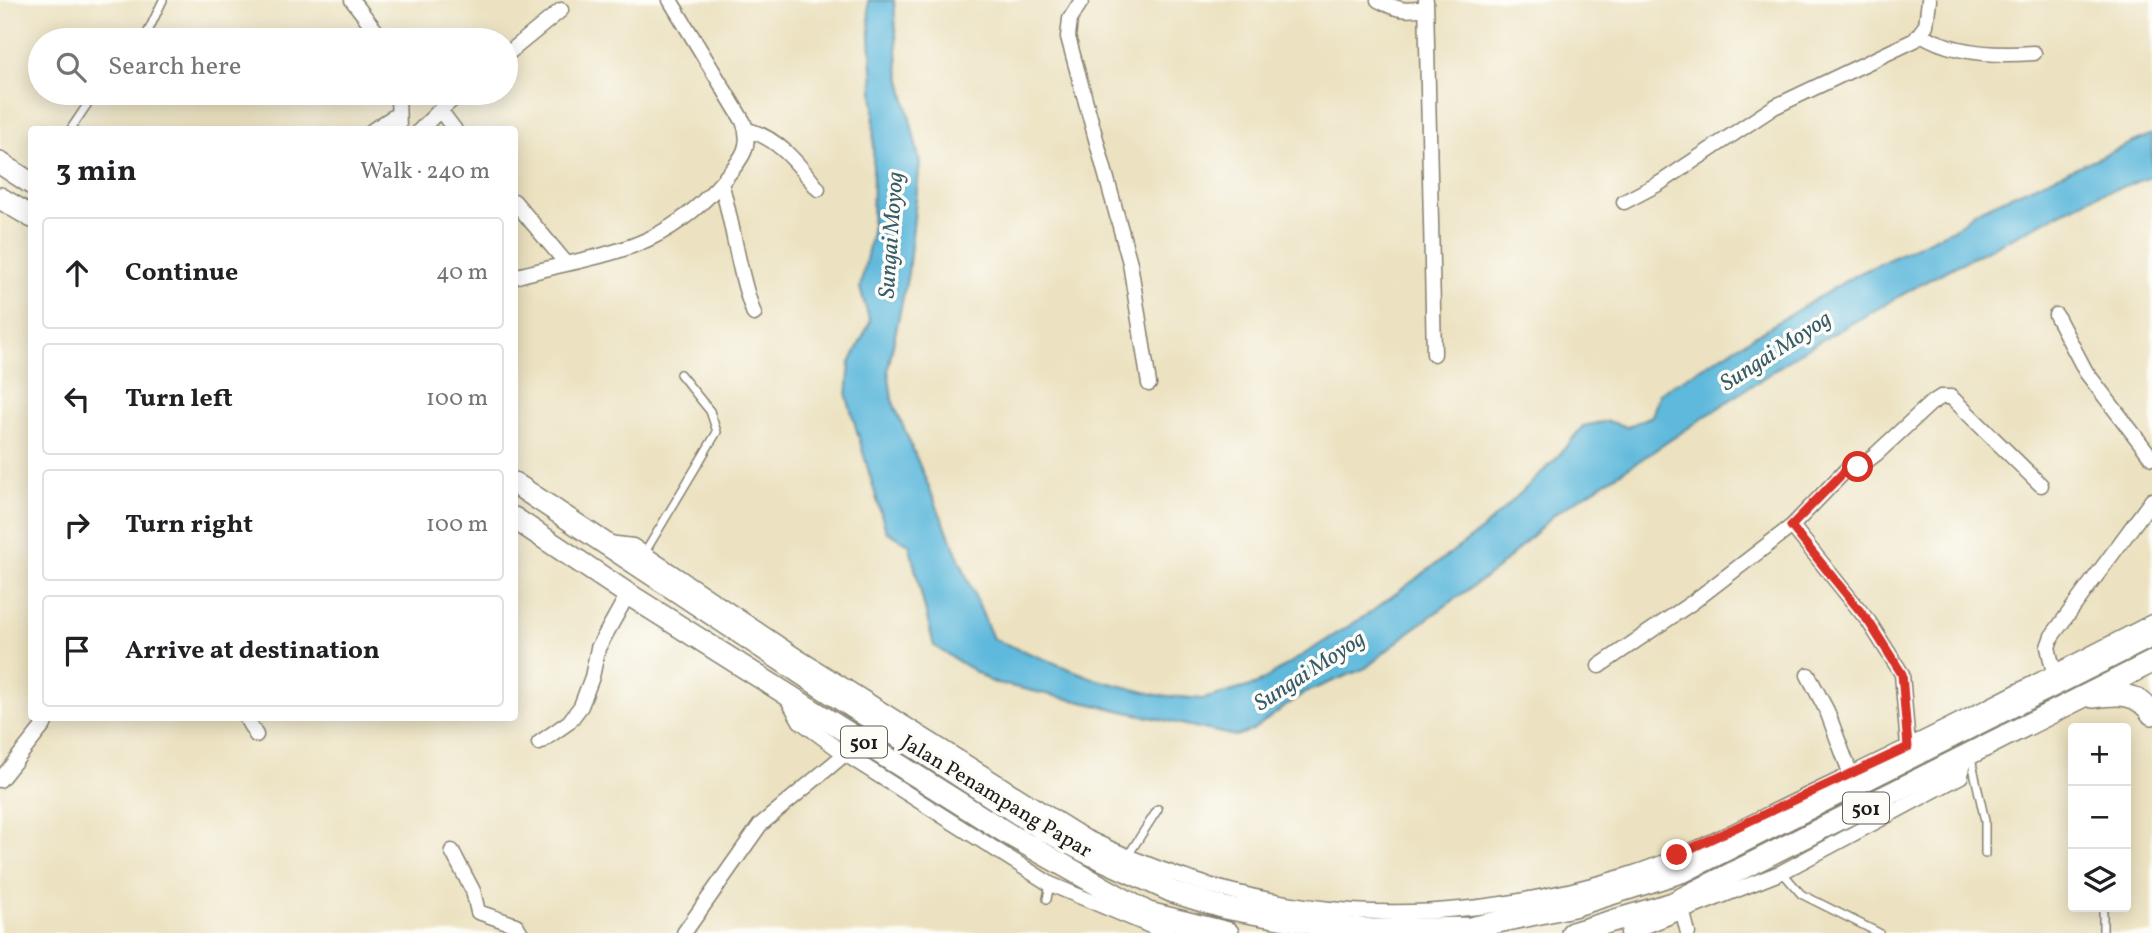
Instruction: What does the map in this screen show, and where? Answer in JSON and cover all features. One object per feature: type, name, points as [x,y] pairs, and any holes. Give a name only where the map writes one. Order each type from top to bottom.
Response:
[{"type":"main road","points":[[0,163],[28,181]]},
{"type":"main road","points":[[0,198],[28,215]]},
{"type":"main road","name":"Jalan Penampang Papar","points":[[518,486],[820,686],[1042,829],[1086,852],[1172,892],[1224,908],[1313,924],[1372,930],[1470,928],[1573,906],[1684,871],[2152,636]]},
{"type":"main road","name":"Jalan Penampang Papar","points":[[518,521],[628,594],[781,688],[1010,835],[1148,914],[1228,933]]},
{"type":"main road","name":"501","points":[[1572,933],[1674,904],[2152,662]]},
{"type":"main road","points":[[2082,698],[2132,696],[2144,702],[2152,714]]},
{"type":"street","points":[[352,0],[374,28]]},
{"type":"street","points":[[518,276],[641,245],[674,227],[722,183],[744,156],[747,130],[731,96],[670,0]]},
{"type":"street","points":[[1082,0],[1070,19],[1068,37],[1130,263],[1149,384]]},
{"type":"street","points":[[1378,0],[1395,10],[1412,11],[1426,3],[1434,354]]},
{"type":"street","points":[[1624,201],[1638,197],[1774,107],[1805,90],[1880,59],[1915,40],[1926,24],[1929,0]]},
{"type":"street","points":[[518,45],[561,10]]},
{"type":"street","points":[[1921,34],[1943,45],[1972,51],[1999,55],[2034,54]]},
{"type":"street","points":[[397,105],[398,126]]},
{"type":"street","points":[[424,126],[446,105]]},
{"type":"street","points":[[440,110],[452,126]]},
{"type":"street","points":[[379,126],[397,114]]},
{"type":"street","points":[[747,130],[771,141],[794,159],[818,189]]},
{"type":"street","points":[[722,183],[735,234],[743,283],[754,314]]},
{"type":"street","points":[[518,206],[566,263]]},
{"type":"street","points":[[2056,315],[2086,372],[2152,458]]},
{"type":"street","points":[[1599,666],[1693,602],[1791,526],[1846,470],[1858,467],[1876,454],[1941,397],[1951,397],[2041,485]]},
{"type":"street","points":[[2054,673],[2048,647],[2052,636],[2152,500]]},
{"type":"street","points":[[1791,526],[1869,622],[1902,674],[1908,747]]},
{"type":"street","points":[[607,543],[633,546],[971,767],[1085,837],[1127,857],[1201,884],[1254,898],[1374,915],[1466,912],[1553,895],[1628,875],[1709,842],[1851,775],[2152,622]]},
{"type":"street","points":[[539,743],[569,722],[582,706],[598,648],[628,594]]},
{"type":"street","points":[[1808,675],[1827,710],[1851,775]]},
{"type":"street","points":[[781,688],[800,721],[845,754],[1051,884],[1146,930],[1167,933]]},
{"type":"street","points":[[0,780],[36,736],[44,721]]},
{"type":"street","points":[[248,721],[256,735]]},
{"type":"street","points":[[684,933],[760,825],[845,754]]},
{"type":"street","points":[[1628,933],[1782,872],[1961,776],[1967,757]]},
{"type":"street","points":[[452,851],[473,891],[478,912],[516,925],[522,933]]},
{"type":"street","points":[[1683,913],[1688,933]]},
{"type":"lane","points":[[150,28],[163,0]]},
{"type":"lane","points":[[74,126],[87,105]]},
{"type":"lane","points":[[643,555],[717,432],[710,411],[680,374]]},
{"type":"lane","points":[[1967,757],[1985,821],[1985,854]]},
{"type":"lane","points":[[1127,857],[1158,809]]},
{"type":"lane","points":[[1782,872],[1801,894],[1879,933]]},
{"type":"lane","points":[[1047,899],[1051,884]]},
{"type":"lane","points":[[2103,912],[2103,933]]},
{"type":"water","name":"Sungai Moyog","points":[[868,0],[894,0],[898,66],[920,163],[908,273],[888,369],[892,400],[993,639],[1098,680],[1157,695],[1203,699],[1255,685],[1371,612],[1483,529],[1555,460],[1583,426],[1608,421],[1627,427],[1652,416],[1660,393],[1854,276],[1957,227],[1974,212],[2152,134],[2152,177],[2094,196],[1934,277],[1806,349],[1556,513],[1497,569],[1409,632],[1366,668],[1304,693],[1251,731],[1235,736],[992,682],[934,646],[909,544],[886,531],[847,397],[850,363],[870,322],[860,288],[872,232],[874,105]]},
{"type":"route","points":[[1677,855],[1908,747],[1902,674],[1869,622],[1791,526],[1846,470],[1858,467]]}]
